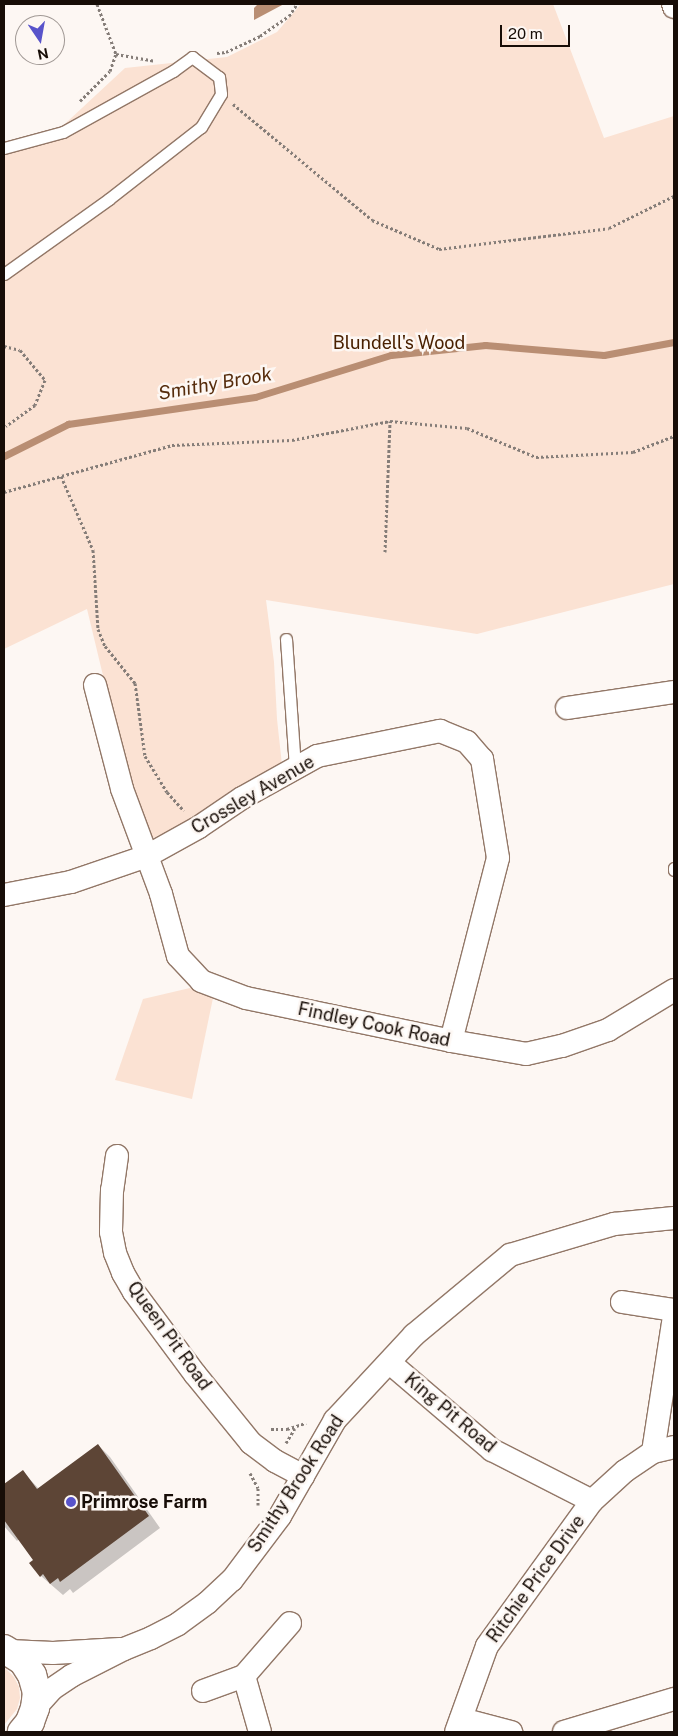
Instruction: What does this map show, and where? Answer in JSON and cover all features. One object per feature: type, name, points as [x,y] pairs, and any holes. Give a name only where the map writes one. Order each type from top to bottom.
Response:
[{"type":"street","name":"Findley Cook Road","points":[[95,685],[122,789],[162,894],[178,956],[201,981],[246,998],[451,1042],[526,1054],[562,1046],[608,1030],[674,990]]},
{"type":"street","points":[[567,708],[674,692]]},
{"type":"street","name":"Crossley Avenue","points":[[4,894],[71,882],[147,856],[199,827],[242,798],[316,756],[440,732],[467,742],[482,758],[498,858],[451,1042]]},
{"type":"street","name":"Queen Pit Road","points":[[117,1156],[112,1190],[111,1232],[115,1253],[127,1279],[195,1374],[251,1443],[275,1461],[303,1476]]},
{"type":"street","name":"Smithy Brook Road","points":[[29,1724],[52,1689],[71,1676],[124,1648],[151,1638],[178,1624],[207,1604],[232,1580],[280,1516],[335,1420],[414,1335],[510,1255],[614,1224],[674,1218]]},
{"type":"street","points":[[622,1302],[674,1310]]},
{"type":"street","points":[[664,1450],[674,1317]]},
{"type":"street","name":"King Pit Road","points":[[390,1363],[492,1450],[592,1501]]},
{"type":"street","name":"Ritchie Price Drive","points":[[458,1726],[487,1646],[592,1501],[625,1471],[664,1450]]},
{"type":"street","points":[[203,1691],[244,1676],[290,1623]]},
{"type":"street","name":"Smithy Brook Road","points":[[7,1650],[53,1653],[124,1648]]},
{"type":"street","points":[[7,1650],[23,1661],[32,1675],[37,1692],[29,1724]]},
{"type":"street","points":[[244,1676],[260,1732]]},
{"type":"street","points":[[564,1732],[674,1699]]},
{"type":"street","points":[[458,1726],[512,1732]]},
{"type":"lane","points":[[4,148],[63,132],[173,71],[192,57],[219,77],[221,94],[201,127],[175,149],[4,274]]},
{"type":"lane","points":[[286,639],[295,767]]},
{"type":"path","points":[[97,4],[116,54]]},
{"type":"path","points":[[221,94],[372,220],[438,249],[609,228],[674,196]]},
{"type":"path","points":[[4,346],[20,350],[45,380],[35,405],[6,426]]},
{"type":"path","points":[[4,492],[172,445],[292,440],[390,421],[467,428],[536,457],[633,452],[674,436]]},
{"type":"path","points":[[384,552],[390,421]]},
{"type":"path","points":[[61,476],[93,550],[98,629],[105,646],[135,683],[145,756],[168,792],[199,827]]},
{"type":"path","points":[[263,1427],[287,1429],[309,1422]]},
{"type":"path","points":[[247,1468],[258,1488],[258,1507]]},
{"type":"green space","name":"Blundell's Wood","points":[[301,4],[553,4],[604,138],[674,116],[674,584],[477,634],[266,600],[274,662],[282,765],[206,814],[151,839],[131,792],[87,609],[4,649],[4,149],[54,134],[125,68],[227,57],[277,32]]},
{"type":"green space","points":[[190,988],[213,998],[192,1099],[115,1080],[143,999]]},
{"type":"green space","points":[[4,1667],[14,1677],[19,1687],[20,1698],[17,1709],[4,1725]]},
{"type":"shaded area","points":[[258,4],[284,4],[254,20],[254,8]]},
{"type":"building","name":"Primrose Farm","points":[[98,1444],[149,1516],[60,1582],[58,1578],[50,1584],[43,1574],[40,1577],[29,1563],[33,1560],[4,1520],[4,1484],[23,1470],[37,1489]]},
{"type":"waterway","name":"Smithy Brook","points":[[4,456],[68,424],[255,397],[391,355],[485,345],[604,355],[674,342]]},
{"type":"place","name":"Primrose Farm","points":[[71,1502]]}]
